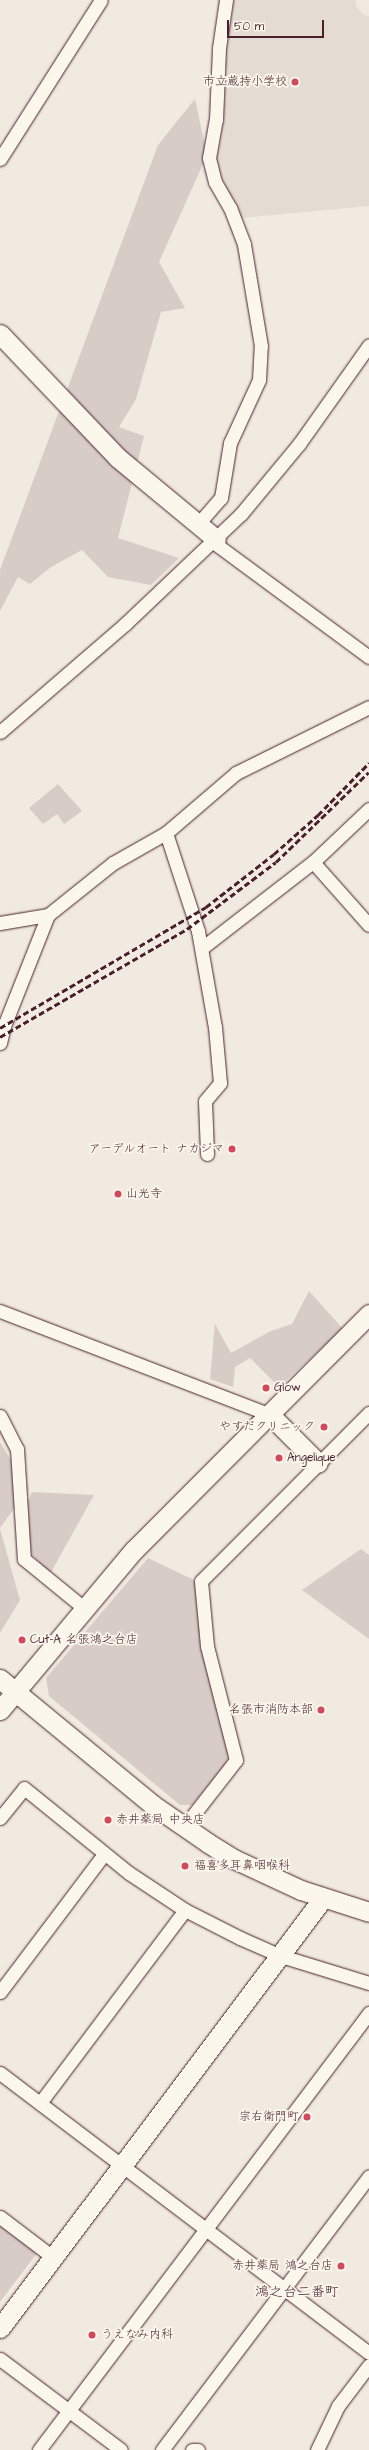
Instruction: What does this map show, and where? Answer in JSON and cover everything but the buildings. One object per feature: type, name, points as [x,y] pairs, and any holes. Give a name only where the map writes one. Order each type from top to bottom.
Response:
[{"type":"street","points":[[0,159],[102,0]]},
{"type":"street","points":[[198,524],[221,498],[230,443],[259,380],[260,373],[261,346],[244,244],[230,208],[215,182],[209,158],[216,120],[219,48],[226,0]]},
{"type":"street","points":[[0,334],[118,458],[198,524],[214,541],[369,657]]},
{"type":"street","points":[[0,732],[125,624],[241,514],[299,444],[369,345]]},
{"type":"street","points":[[0,923],[48,915],[113,863],[166,833],[236,773],[369,707]]},
{"type":"street","points":[[202,948],[313,862],[369,809]]},
{"type":"street","points":[[166,833],[190,902],[202,948],[215,1027],[220,1083],[205,1101],[207,1154]]},
{"type":"street","points":[[313,862],[369,925]]},
{"type":"street","points":[[0,1043],[4,1026],[48,915]]},
{"type":"street","points":[[0,1311],[269,1414],[318,1463]]},
{"type":"street","points":[[0,1710],[134,1550],[369,1314]]},
{"type":"street","points":[[183,1828],[236,1760],[207,1646],[201,1581],[369,1413]]},
{"type":"street","points":[[0,1416],[17,1448],[24,1559],[84,1608]]},
{"type":"street","points":[[0,1679],[14,1692],[183,1828],[234,1859],[323,1898],[369,1912]]},
{"type":"street","points":[[0,1818],[24,1788],[104,1854],[185,1910],[240,1938],[281,1956],[369,1983]]},
{"type":"street","points":[[0,1992],[104,1854]]},
{"type":"street","points":[[0,2328],[281,1956],[323,1898]]},
{"type":"street","points":[[40,2103],[185,1910]]},
{"type":"street","points":[[39,2450],[369,2013]]},
{"type":"street","points":[[0,2074],[369,2353]]},
{"type":"street","points":[[162,2450],[369,2176]]},
{"type":"street","points":[[0,2217],[54,2258]]},
{"type":"street","points":[[0,2359],[121,2450]]},
{"type":"street","points":[[317,2450],[338,2406],[369,2365]]},
{"type":"street","points":[[192,2450],[198,2450]]},
{"type":"shaded area","name":"市立蔵持小学校","points":[[230,0],[356,0],[356,6],[364,15],[369,16],[369,206],[240,218],[214,162],[224,44]]},
{"type":"shaded area","points":[[195,99],[207,155],[159,262],[185,308],[161,312],[136,399],[119,427],[144,436],[118,538],[179,558],[151,585],[108,577],[82,550],[51,567],[30,584],[18,577],[0,611],[0,570],[158,145]]},
{"type":"shaded area","points":[[58,784],[82,811],[64,824],[57,814],[43,824],[29,808]]},
{"type":"shaded area","points":[[309,1291],[343,1329],[279,1387],[250,1358],[235,1367],[233,1387],[210,1379],[215,1324],[231,1353],[271,1331],[292,1324]]},
{"type":"shaded area","points":[[0,1442],[12,1462],[16,1506],[0,1528]]},
{"type":"shaded area","points":[[32,1492],[94,1495],[50,1574],[29,1551],[28,1502]]},
{"type":"shaded area","points":[[0,1529],[20,1600],[0,1633]]},
{"type":"shaded area","points":[[361,1549],[369,1555],[369,1639],[302,1590]]},
{"type":"shaded area","points":[[148,1558],[196,1581],[228,1751],[227,1763],[192,1805],[180,1805],[49,1696],[46,1678]]},
{"type":"shaded area","points":[[0,2225],[37,2253],[0,2302]]},
{"type":"railway","points":[[0,1028],[206,907],[274,854],[318,815],[369,763]]},
{"type":"railway","points":[[0,1037],[187,929],[276,862],[369,772]]},
{"type":"place","name":"市立蔵持小学校","points":[[295,82]]},
{"type":"place","name":"アーデルオート ナカジマ","points":[[232,1149]]},
{"type":"place","name":"山光寺","points":[[118,1194]]},
{"type":"place","name":"Glow","points":[[266,1388]]},
{"type":"place","name":"やすだクリニック","points":[[324,1427]]},
{"type":"place","name":"Angelique","points":[[279,1458]]},
{"type":"place","name":"Cut-A 名張鴻之台店","points":[[22,1640]]},
{"type":"place","name":"名張市消防本部","points":[[321,1710]]},
{"type":"place","name":"赤井薬局 中央店","points":[[108,1820]]},
{"type":"place","name":"福喜多耳鼻咽喉科","points":[[185,1866]]},
{"type":"place","name":"宗右衛門町","points":[[307,2117]]},
{"type":"place","name":"赤井薬局 鴻之台店","points":[[341,2266]]},
{"type":"place","name":"うえなみ内科","points":[[92,2335]]},
{"type":"district","name":"鴻之台二番町","points":[[297,2292]]}]
